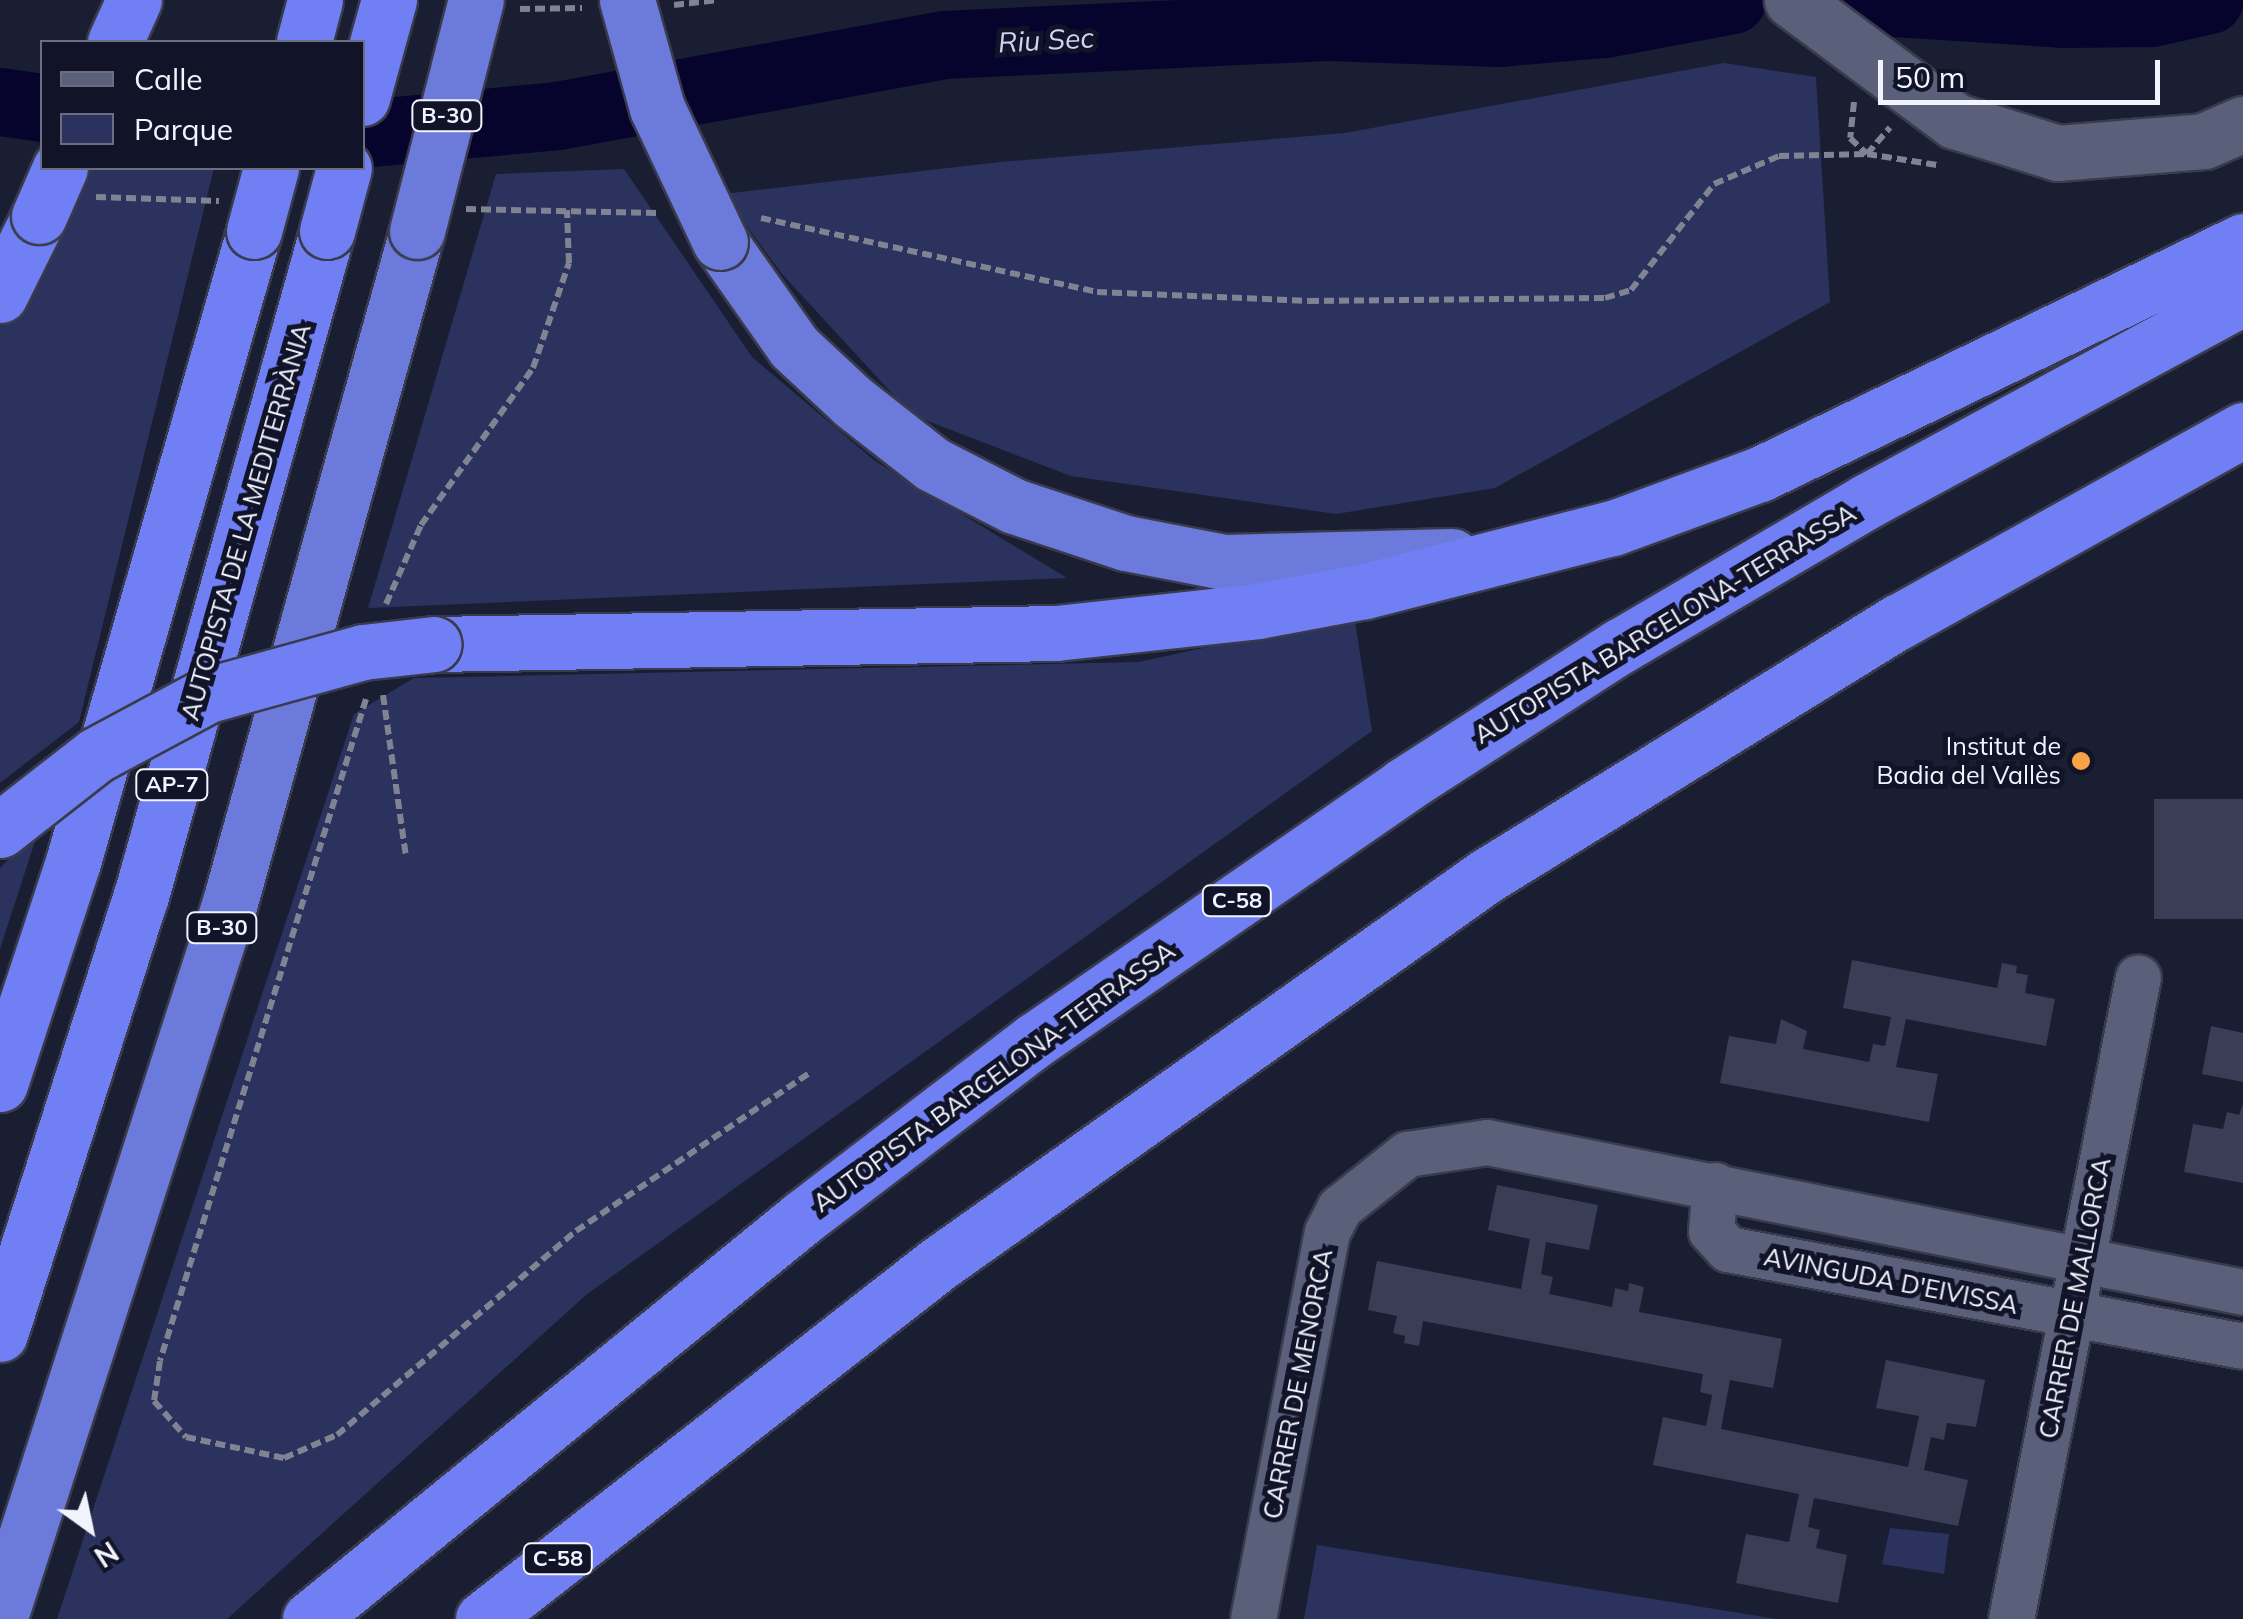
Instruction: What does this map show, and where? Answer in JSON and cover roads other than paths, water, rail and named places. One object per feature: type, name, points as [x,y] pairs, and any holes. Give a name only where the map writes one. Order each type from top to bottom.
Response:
[{"type":"highway","points":[[113,40],[133,0]]},
{"type":"highway","points":[[305,40],[316,0]]},
{"type":"highway","points":[[365,87],[389,0]]},
{"type":"highway","name":"B-30","points":[[0,1617],[230,902],[417,231],[498,5]]},
{"type":"highway","points":[[626,5],[662,122],[720,242],[794,347],[853,402],[932,464],[1014,506],[1126,543],[1224,562],[1524,552]]},
{"type":"highway","name":"AP-7","points":[[0,1084],[73,862],[270,170]]},
{"type":"highway","name":"AUTOPISTA DE LA MEDITERRÀNIA","points":[[0,1334],[141,896],[343,170]]},
{"type":"highway","points":[[0,294],[33,203]]},
{"type":"highway","points":[[0,830],[96,755],[208,695],[346,656],[434,644],[1056,633],[1258,611],[1524,552],[1760,474],[2243,241]]},
{"type":"highway","name":"AUTOPISTA BARCELONA-TERRASSA","points":[[310,1619],[593,1383],[833,1194],[1035,1040],[1404,784],[1620,646],[1867,501],[2243,298]]},
{"type":"highway","name":"C-58","points":[[483,1619],[1092,1150],[1486,876],[1898,622],[2243,430]]},
{"type":"highway","points":[[522,1619],[634,1499]]},
{"type":"street","points":[[1792,0],[1900,85],[1955,121],[2058,154],[2204,141],[2243,124]]},
{"type":"street","name":"CARRER DE MALLORCA","points":[[2011,1619],[2138,977]]},
{"type":"street","name":"CARRER DE MENORCA","points":[[1253,1619],[1327,1232],[1339,1208],[1406,1154],[1487,1142],[1723,1186]]},
{"type":"street","points":[[1723,1186],[2243,1292]]},
{"type":"street","name":"AVINGUDA D'EIVISSA","points":[[1723,1186],[1711,1231],[1728,1248],[2243,1346]]},
{"type":"waterway","name":"Riu Sec","points":[[365,134],[558,116],[945,45],[1328,27],[1499,33],[1605,24],[1733,0]]},
{"type":"waterway","name":"Riu Sec","points":[[1849,0],[2063,14],[2152,13],[2210,0]]},
{"type":"waterway","name":"Riu Sec","points":[[0,102],[40,108]]},
{"type":"place","name":"Institut de Badia del Vallès","points":[[2081,761]]}]
